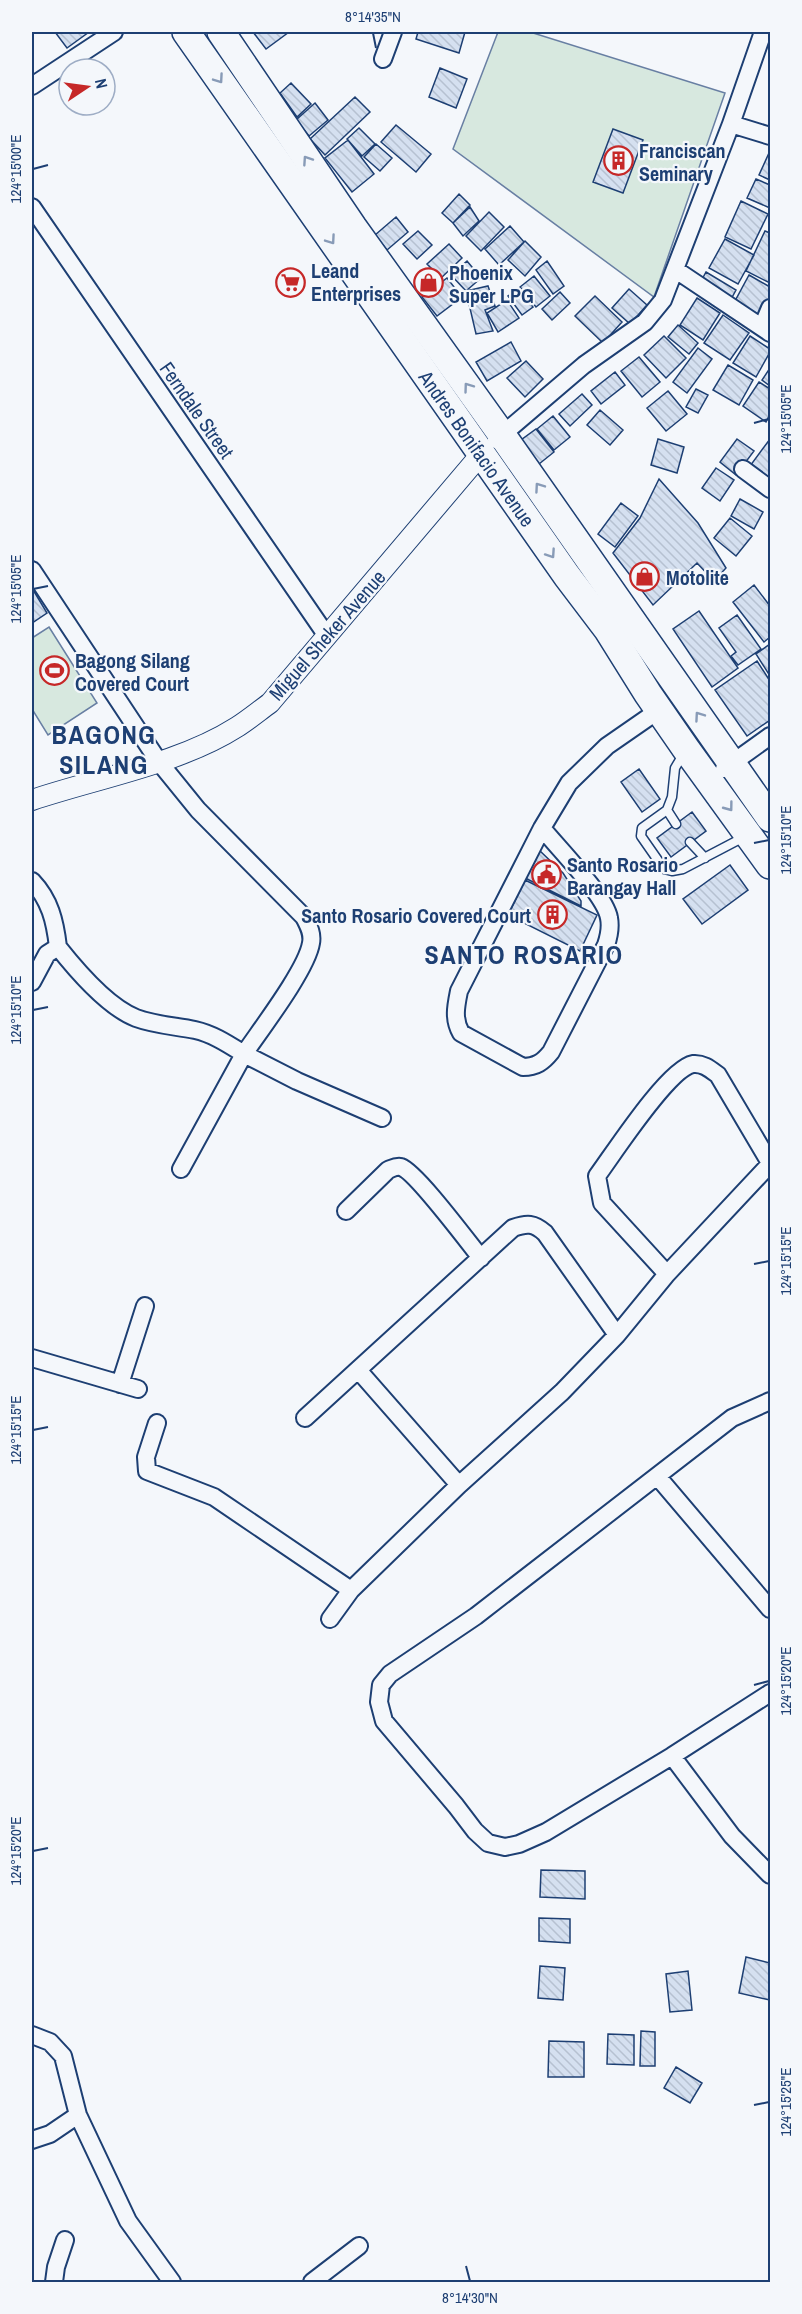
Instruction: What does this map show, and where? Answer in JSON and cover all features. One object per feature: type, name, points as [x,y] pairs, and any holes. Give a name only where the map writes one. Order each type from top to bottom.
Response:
[{"type":"highway","name":"Andres Bonifacio Avenue","points":[[186,32],[567,576],[608,630],[686,749],[771,865]]},
{"type":"highway","name":"Andres Bonifacio Avenue","points":[[220,32],[353,226],[771,818]]},
{"type":"street","points":[[32,86],[114,32]]},
{"type":"street","points":[[382,59],[393,32]]},
{"type":"street","points":[[482,453],[584,365],[645,322],[663,300],[731,124],[763,32]]},
{"type":"street","points":[[731,124],[771,136]]},
{"type":"street","name":"Ferndale Street","points":[[32,207],[327,636]]},
{"type":"street","points":[[676,270],[766,330],[771,308]]},
{"type":"street","name":"Miguel Sheker Avenue","points":[[32,800],[159,762],[236,728],[270,703],[482,453]]},
{"type":"street","points":[[743,469],[771,489]]},
{"type":"street","points":[[32,570],[159,762],[198,810],[304,917],[310,929],[312,942],[305,960],[244,1054],[181,1169]]},
{"type":"street","points":[[542,828],[603,902],[609,917],[610,932],[606,945],[551,1052],[543,1061],[532,1067],[523,1067],[460,1033],[455,1011],[459,992],[542,828],[568,783],[607,746],[659,710]]},
{"type":"street","points":[[709,780],[771,736]]},
{"type":"street","points":[[32,881],[47,901],[55,922],[58,947],[73,965],[125,1013],[139,1019],[196,1030],[219,1038],[297,1082],[382,1118]]},
{"type":"street","points":[[32,982],[47,954],[58,947]]},
{"type":"street","points":[[330,1619],[351,1590],[459,1485],[562,1392],[617,1335],[667,1274],[771,1164],[718,1075],[705,1065],[693,1065],[678,1071],[644,1111],[597,1176],[602,1203],[667,1274]]},
{"type":"street","points":[[346,1211],[388,1170],[402,1167],[419,1183],[481,1258]]},
{"type":"street","points":[[305,1418],[513,1228],[526,1224],[536,1225],[545,1233],[617,1335]]},
{"type":"street","points":[[120,1384],[145,1306]]},
{"type":"street","points":[[32,1358],[138,1389]]},
{"type":"street","points":[[359,1371],[459,1485]]},
{"type":"street","points":[[771,1401],[732,1418],[476,1616],[390,1674],[381,1686],[379,1702],[384,1721],[475,1831],[488,1843],[505,1847],[519,1845],[546,1832],[771,1693]]},
{"type":"street","points":[[157,1423],[146,1456],[147,1471],[214,1497],[351,1590]]},
{"type":"street","points":[[657,1476],[771,1609]]},
{"type":"street","points":[[672,1756],[732,1836],[771,1875]]},
{"type":"street","points":[[32,2035],[50,2042],[63,2056],[78,2115],[128,2221],[172,2283]]},
{"type":"street","points":[[32,2140],[50,2134],[78,2115]]},
{"type":"street","points":[[54,2283],[56,2267],[65,2240]]},
{"type":"street","points":[[312,2283],[359,2246]]},
{"type":"lane","points":[[686,749],[675,768],[672,796],[667,810],[642,828],[641,836],[664,869],[672,871],[683,869],[749,834]]},
{"type":"lane","points":[[667,810],[676,824]]},
{"type":"lane","points":[[690,842],[705,858]]},
{"type":"shaded area","points":[[498,32],[530,32],[725,93],[654,297],[453,149]]},
{"type":"shaded area","name":"Bagong Silang Covered Court","points":[[49,627],[97,703],[48,735],[32,709],[32,638]]},
{"type":"building","points":[[55,32],[89,32],[67,48]]},
{"type":"building","points":[[253,32],[289,32],[266,49]]},
{"type":"building","points":[[418,32],[465,32],[459,53],[416,39]]},
{"type":"building","points":[[440,68],[467,79],[456,108],[429,97]]},
{"type":"building","points":[[291,83],[311,104],[297,117],[280,93]]},
{"type":"building","points":[[355,97],[370,112],[325,155],[310,139]]},
{"type":"building","points":[[315,103],[328,120],[309,136],[296,120]]},
{"type":"building","points":[[396,125],[431,154],[416,172],[381,142]]},
{"type":"building","points":[[359,128],[375,144],[362,156],[347,139]]},
{"type":"building","name":"Franciscan Seminary","points":[[613,129],[643,140],[623,193],[593,182]]},
{"type":"building","points":[[348,140],[374,174],[352,192],[325,158]]},
{"type":"building","points":[[376,144],[392,158],[380,171],[364,157]]},
{"type":"building","points":[[770,153],[770,180],[759,175]]},
{"type":"building","points":[[756,179],[770,185],[770,208],[747,198]]},
{"type":"building","points":[[459,194],[470,205],[453,223],[442,213]]},
{"type":"building","points":[[741,201],[768,214],[751,249],[725,237]]},
{"type":"building","points":[[470,207],[479,221],[463,236],[453,223]]},
{"type":"building","points":[[489,212],[504,227],[481,251],[466,236]]},
{"type":"building","points":[[396,217],[408,232],[387,250],[375,235]]},
{"type":"building","points":[[510,226],[524,242],[499,265],[485,249]]},
{"type":"building","points":[[418,231],[432,245],[417,259],[403,244]]},
{"type":"building","points":[[765,231],[770,233],[770,283],[746,271]]},
{"type":"building","points":[[725,239],[754,255],[738,284],[709,268]]},
{"type":"building","points":[[525,241],[541,257],[525,276],[508,260]]},
{"type":"building","points":[[449,244],[462,258],[441,278],[427,264]]},
{"type":"building","points":[[467,261],[481,278],[466,291],[451,275]]},
{"type":"building","points":[[547,261],[564,286],[553,294],[536,270]]},
{"type":"building","points":[[706,272],[736,290],[730,301],[700,283]]},
{"type":"building","points":[[749,275],[770,287],[770,298],[761,316],[735,301]]},
{"type":"building","points":[[534,276],[550,296],[536,307],[520,287]]},
{"type":"building","points":[[447,278],[462,297],[437,316],[422,297]]},
{"type":"building","points":[[488,286],[495,306],[485,310],[493,331],[476,334],[466,291]]},
{"type":"building","points":[[520,288],[533,307],[522,315],[508,296]]},
{"type":"building","points":[[629,289],[647,305],[630,324],[612,308]]},
{"type":"building","points":[[560,292],[570,303],[552,320],[542,309]]},
{"type":"building","points":[[595,296],[622,322],[603,343],[575,316]]},
{"type":"building","points":[[697,298],[720,313],[703,340],[680,325]]},
{"type":"building","points":[[507,300],[519,318],[498,332],[487,313]]},
{"type":"building","points":[[723,315],[749,333],[730,360],[704,343]]},
{"type":"building","points":[[678,325],[698,343],[689,354],[668,337]]},
{"type":"building","points":[[664,336],[686,358],[666,378],[644,355]]},
{"type":"building","points":[[750,336],[770,349],[756,377],[733,363]]},
{"type":"building","points":[[511,342],[521,361],[487,381],[476,362]]},
{"type":"building","points":[[698,348],[712,359],[687,393],[673,382]]},
{"type":"building","points":[[639,357],[660,382],[642,397],[621,371]]},
{"type":"building","points":[[526,361],[543,379],[525,397],[507,378]]},
{"type":"building","points":[[728,365],[753,380],[739,405],[713,390]]},
{"type":"building","points":[[770,368],[770,386],[762,380]]},
{"type":"building","points":[[615,372],[625,385],[601,404],[591,391]]},
{"type":"building","points":[[759,382],[770,389],[770,414],[766,422],[743,406]]},
{"type":"building","points":[[696,389],[708,395],[698,413],[686,407]]},
{"type":"building","points":[[668,391],[687,414],[666,431],[647,408]]},
{"type":"building","points":[[582,394],[592,405],[570,426],[559,414]]},
{"type":"building","points":[[600,410],[623,430],[610,445],[587,425]]},
{"type":"building","points":[[553,416],[570,437],[554,450],[537,429]]},
{"type":"building","points":[[536,429],[554,452],[539,464],[521,440]]},
{"type":"building","points":[[658,439],[684,447],[677,473],[651,465]]},
{"type":"building","points":[[737,439],[754,451],[736,475],[720,462]]},
{"type":"building","points":[[770,439],[770,478],[769,480],[750,466]]},
{"type":"building","points":[[716,468],[734,480],[720,501],[702,488]]},
{"type":"building","points":[[659,479],[698,523],[726,568],[714,581],[697,563],[653,605],[613,553],[640,518]]},
{"type":"building","points":[[740,499],[763,512],[754,529],[731,516]]},
{"type":"building","points":[[621,503],[638,516],[615,547],[598,534]]},
{"type":"building","points":[[730,518],[752,536],[736,556],[714,538]]},
{"type":"building","points":[[754,585],[770,606],[770,637],[764,642],[733,602]]},
{"type":"building","points":[[32,588],[47,613],[32,623]]},
{"type":"building","points":[[699,611],[738,668],[712,687],[673,629]]},
{"type":"building","points":[[737,615],[761,649],[738,665],[731,656],[736,652],[719,628]]},
{"type":"building","points":[[770,644],[770,676],[756,654]]},
{"type":"building","points":[[757,661],[770,681],[770,720],[747,736],[715,690]]},
{"type":"building","points":[[639,769],[660,799],[642,812],[621,782]]},
{"type":"building","points":[[692,812],[706,831],[671,857],[657,838]]},
{"type":"building","name":"Santo Rosario Barangay Hall","points":[[539,850],[563,873],[581,901],[581,906],[525,878]]},
{"type":"building","points":[[730,865],[748,890],[702,924],[683,899]]},
{"type":"building","name":"Santo Rosario Covered Court","points":[[525,880],[597,915],[580,951],[508,915]]},
{"type":"building","points":[[541,1870],[585,1871],[585,1899],[540,1897]]},
{"type":"building","points":[[539,1918],[570,1919],[570,1943],[539,1941]]},
{"type":"building","points":[[746,1957],[770,1963],[770,2000],[739,1993]]},
{"type":"building","points":[[540,1966],[565,1968],[563,2000],[538,1998]]},
{"type":"building","points":[[688,1971],[692,2010],[670,2012],[666,1974]]},
{"type":"building","points":[[641,2031],[655,2032],[655,2066],[640,2066]]},
{"type":"building","points":[[608,2034],[634,2035],[634,2065],[607,2064]]},
{"type":"building","points":[[549,2041],[584,2042],[584,2077],[548,2077]]},
{"type":"building","points":[[676,2067],[702,2083],[690,2103],[664,2088]]},
{"type":"place","name":"Franciscan Seminary","points":[[618,161]]},
{"type":"place","name":"Leand Enterprises","points":[[290,282]]},
{"type":"place","name":"Phoenix Super LPG","points":[[428,283]]},
{"type":"place","name":"Motolite","points":[[645,577]]},
{"type":"place","name":"Bagong Silang Covered Court","points":[[54,671]]},
{"type":"place","name":"Santo Rosario Barangay Hall","points":[[546,875]]},
{"type":"place","name":"Santo Rosario Covered Court","points":[[552,915]]},
{"type":"district","name":"BAGONG SILANG","points":[[104,749]]},
{"type":"district","name":"SANTO ROSARIO","points":[[524,954]]}]
